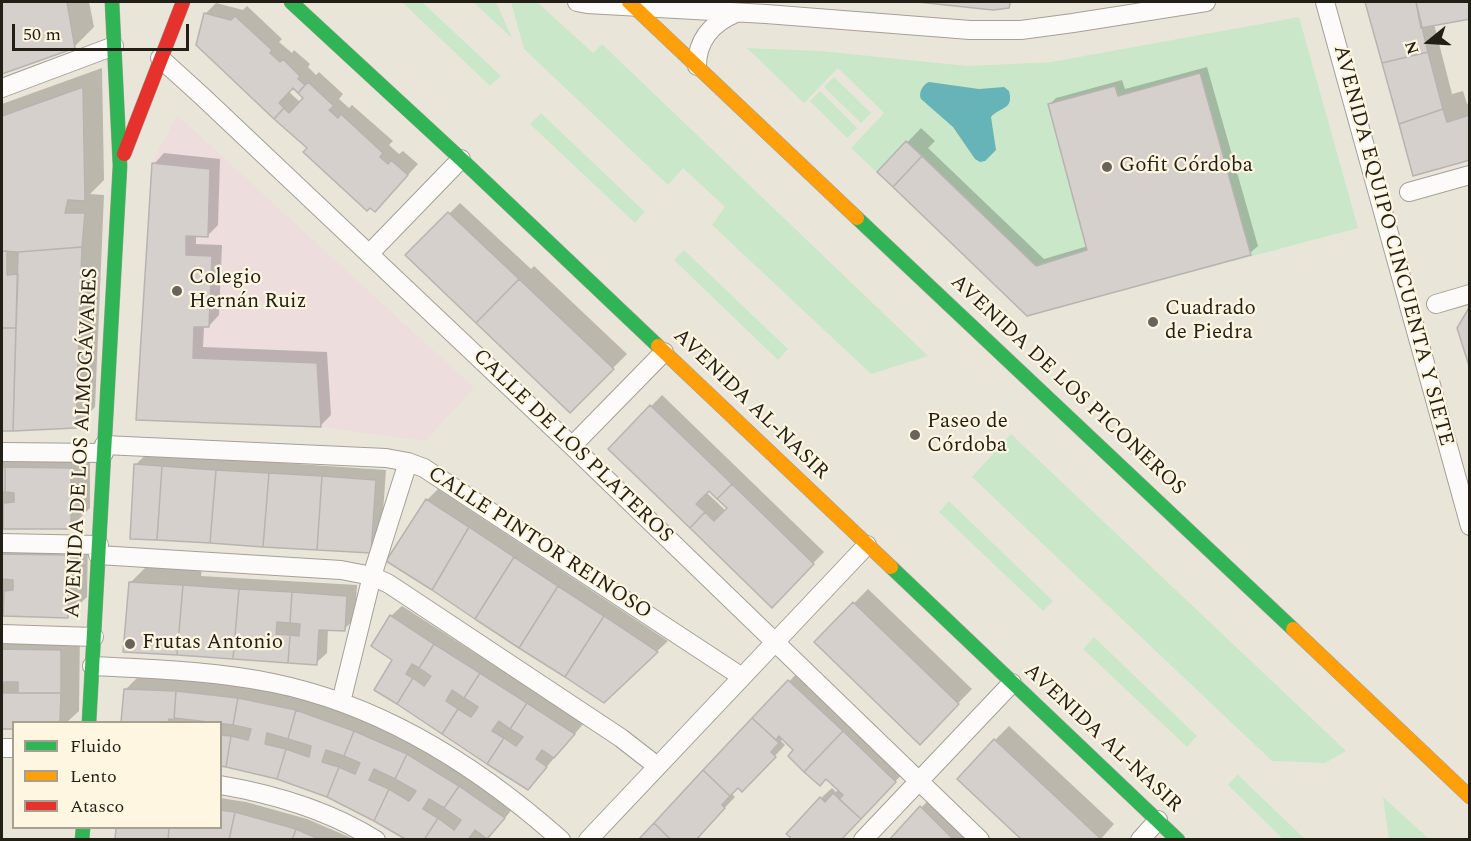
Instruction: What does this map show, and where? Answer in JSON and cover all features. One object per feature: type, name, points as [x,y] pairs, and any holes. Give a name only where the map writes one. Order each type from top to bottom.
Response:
[{"type":"main road","name":"AVENIDA DE LOS ALMOGÁVARES","points":[[89,721],[120,166],[112,2]]},
{"type":"main road","name":"AVENIDA DE LOS ALMOGÁVARES","points":[[120,166],[183,2]]},
{"type":"main road","name":"AVENIDA AL-NASIR","points":[[291,2],[461,159],[1178,840]]},
{"type":"main road","name":"AVENIDA DE LOS PICONEROS","points":[[631,4],[1470,797]]},
{"type":"street","points":[[577,2],[631,4],[970,30],[1021,30],[1206,2]]},
{"type":"street","name":"AVENIDA EQUIPO CINCUENTA Y SIETE","points":[[1325,2],[1470,526]]},
{"type":"street","points":[[697,66],[699,47],[707,33],[720,21],[737,13]]},
{"type":"street","points":[[2,88],[114,46]]},
{"type":"street","name":"CALLE DE LOS PLATEROS","points":[[160,58],[572,447],[980,840]]},
{"type":"street","points":[[369,254],[461,159]]},
{"type":"street","points":[[1408,192],[1470,175]]},
{"type":"street","points":[[1436,304],[1470,294]]},
{"type":"street","points":[[572,447],[664,352]]},
{"type":"street","name":"CALLE PINTOR REINOSO","points":[[2,452],[104,449],[312,454],[386,458],[408,462],[439,477],[742,677]]},
{"type":"street","points":[[341,702],[372,576],[408,462]]},
{"type":"street","points":[[2,543],[341,570],[372,576],[389,584],[621,738],[657,766]]},
{"type":"street","points":[[588,840],[867,545]]},
{"type":"street","points":[[2,634],[93,636]]},
{"type":"street","points":[[92,666],[236,677],[293,688],[341,702],[434,746],[489,783],[561,840]]},
{"type":"street","points":[[863,840],[1012,683]]},
{"type":"street","points":[[222,784],[273,797],[325,814],[376,840]]},
{"type":"street","points":[[1140,840],[1158,820]]},
{"type":"shaded area","points":[[177,115],[474,388],[425,441],[321,427],[136,420],[152,163]]},
{"type":"green space","points":[[402,2],[422,2],[501,76],[490,86]]},
{"type":"green space","points":[[473,2],[496,2],[512,38]]},
{"type":"green space","points":[[511,2],[537,2],[593,53],[602,44],[928,356],[871,374],[712,225],[725,207],[683,168],[668,185],[524,49]]},
{"type":"green space","name":"Gofit Córdoba","points":[[1299,17],[1358,228],[1027,316],[851,148],[884,113],[838,68],[804,103],[747,48],[821,51],[967,66],[1051,62]]},
{"type":"green space","points":[[834,77],[871,113],[861,123],[824,87]]},
{"type":"green space","points":[[820,91],[857,128],[847,138],[810,101]]},
{"type":"green space","points":[[541,113],[645,212],[635,223],[530,124]]},
{"type":"green space","points":[[684,250],[788,349],[778,360],[674,260]]},
{"type":"green space","points":[[1011,434],[1346,751],[1325,763],[1272,761],[972,477]]},
{"type":"green space","points":[[949,501],[1053,601],[1043,611],[939,512]]},
{"type":"green space","points":[[1094,637],[1197,736],[1187,747],[1083,649]]},
{"type":"green space","points":[[1238,774],[1305,839],[1283,839],[1228,785]]},
{"type":"green space","points":[[1383,797],[1429,839],[1389,839]]},
{"type":"water","points":[[929,82],[979,89],[1004,87],[1009,91],[1008,105],[991,117],[996,150],[985,161],[980,162],[975,159],[953,127],[921,99],[922,89]]},
{"type":"building","points":[[2,2],[67,2],[75,48],[2,74]]},
{"type":"building","points":[[917,2],[1010,2],[1010,4],[1009,8],[993,10]]},
{"type":"building","points":[[1365,2],[1416,2],[1428,52],[1382,63]]},
{"type":"building","points":[[1416,2],[1470,2],[1470,19],[1421,28]]},
{"type":"building","points":[[204,13],[231,20],[235,16],[272,50],[270,53],[280,62],[283,59],[300,76],[298,79],[305,85],[298,93],[293,88],[279,103],[284,108],[274,119],[196,45]]},
{"type":"building","points":[[1428,52],[1443,109],[1399,124],[1382,63]]},
{"type":"building","points":[[1200,73],[1251,255],[1027,316],[893,187],[922,156],[1036,266],[1087,250],[1048,104],[1115,86],[1118,96]]},
{"type":"building","points":[[308,82],[334,106],[329,110],[338,118],[341,114],[383,153],[380,157],[388,164],[391,160],[408,175],[375,212],[370,208],[367,211],[303,152],[307,148],[274,119],[284,108],[289,113],[303,98],[298,93]]},
{"type":"building","points":[[83,87],[85,201],[68,200],[65,213],[85,213],[82,247],[2,251],[2,116]]},
{"type":"building","points":[[1443,109],[1447,122],[1470,115],[1470,160],[1413,176],[1399,124]]},
{"type":"building","points":[[906,141],[922,156],[893,187],[877,172]]},
{"type":"building","name":"Colegio Hernán Ruiz","points":[[152,163],[210,169],[208,237],[186,236],[186,255],[212,256],[209,327],[194,327],[193,358],[317,363],[321,427],[136,420]]},
{"type":"building","points":[[448,212],[519,279],[476,323],[405,255]]},
{"type":"building","points":[[82,247],[76,428],[13,431],[18,252]]},
{"type":"building","points":[[2,251],[7,251],[7,275],[18,274],[16,328],[2,328]]},
{"type":"building","points":[[519,279],[614,369],[570,413],[476,323]]},
{"type":"building","points":[[1470,306],[1470,369],[1457,328]]},
{"type":"building","points":[[2,328],[16,328],[13,431],[2,431]]},
{"type":"building","points":[[650,405],[732,484],[717,499],[709,491],[696,504],[705,512],[690,528],[608,449]]},
{"type":"building","points":[[134,464],[162,466],[157,540],[130,539]]},
{"type":"building","points":[[162,466],[216,470],[210,543],[157,540]]},
{"type":"building","points":[[2,467],[5,467],[5,492],[2,492]]},
{"type":"building","points":[[5,467],[71,468],[71,529],[3,529],[3,503],[14,502],[14,493],[5,492]]},
{"type":"building","points":[[216,470],[269,473],[263,547],[210,543]]},
{"type":"building","points":[[269,473],[322,476],[317,550],[263,547]]},
{"type":"building","points":[[322,476],[376,480],[371,553],[317,550]]},
{"type":"building","points":[[732,484],[814,564],[772,608],[690,528],[705,512],[714,521],[727,508],[717,499]]},
{"type":"building","points":[[426,499],[469,527],[432,590],[386,561]]},
{"type":"building","points":[[3,503],[3,529],[2,529]]},
{"type":"building","points":[[469,527],[514,557],[475,619],[432,590]]},
{"type":"building","points":[[2,554],[69,555],[68,618],[3,616],[4,591],[13,590],[13,580],[2,579]]},
{"type":"building","points":[[514,557],[558,586],[519,648],[475,619]]},
{"type":"building","points":[[129,582],[183,585],[177,655],[123,652]]},
{"type":"building","points":[[183,585],[239,589],[233,659],[177,655]]},
{"type":"building","points":[[558,586],[604,616],[565,677],[519,648]]},
{"type":"building","points":[[239,589],[292,592],[290,623],[277,622],[276,634],[290,635],[288,663],[233,659]]},
{"type":"building","points":[[2,590],[4,591],[3,616],[2,616]]},
{"type":"building","points":[[292,592],[347,596],[345,631],[319,630],[317,665],[288,663],[290,635],[299,636],[300,624],[290,623]]},
{"type":"building","points":[[853,602],[959,704],[920,745],[814,642]]},
{"type":"building","points":[[390,615],[434,644],[419,668],[412,664],[406,674],[413,678],[397,704],[374,690],[392,660],[371,646]]},
{"type":"building","points":[[604,616],[658,652],[604,703],[565,677]]},
{"type":"building","points":[[434,644],[480,673],[464,698],[452,690],[446,701],[458,709],[442,734],[397,704],[413,678],[424,686],[431,676],[419,668]]},
{"type":"building","points":[[2,649],[61,650],[61,693],[18,693],[18,682],[4,682],[2,693]]},
{"type":"building","points":[[480,673],[527,703],[510,729],[499,721],[492,731],[504,738],[487,764],[442,734],[458,709],[471,717],[478,707],[464,698]]},
{"type":"building","points":[[788,680],[843,731],[804,772],[788,756],[793,750],[779,736],[776,740],[752,718]]},
{"type":"building","points":[[124,689],[176,691],[174,720],[121,721]]},
{"type":"building","points":[[176,691],[238,698],[233,725],[222,724],[222,721],[174,718]]},
{"type":"building","points":[[2,693],[61,693],[60,721],[12,721],[12,729],[2,729]]},
{"type":"building","points":[[238,698],[296,710],[288,739],[267,733],[265,744],[286,749],[277,779],[226,767],[231,736],[248,740],[251,729],[233,725]]},
{"type":"building","points":[[527,703],[575,734],[554,758],[542,750],[536,759],[547,767],[528,790],[487,764],[504,738],[516,746],[523,737],[510,729]]},
{"type":"building","points":[[296,710],[354,731],[344,756],[326,750],[322,762],[339,767],[327,797],[277,779],[286,749],[309,757],[311,746],[288,739]]},
{"type":"building","points":[[752,718],[779,743],[771,752],[776,757],[742,792],[738,788],[730,796],[703,770]]},
{"type":"building","points":[[354,731],[407,754],[395,779],[374,769],[369,780],[389,789],[374,821],[327,797],[339,767],[355,774],[360,763],[344,756]]},
{"type":"building","points":[[843,731],[896,782],[861,819],[839,799],[843,795],[826,779],[820,786],[804,772]]},
{"type":"building","points":[[222,735],[231,736],[226,767],[222,766]]},
{"type":"building","points":[[994,739],[1101,840],[1022,840],[957,779]]},
{"type":"building","points":[[407,754],[459,786],[444,808],[429,799],[423,809],[438,818],[424,840],[407,840],[374,821],[389,789],[409,801],[416,791],[395,779]]},
{"type":"building","points":[[703,770],[730,796],[722,805],[725,808],[696,840],[671,840],[654,823]]},
{"type":"building","points":[[459,786],[505,818],[487,839],[475,830],[468,840],[424,840],[438,818],[454,830],[461,820],[444,808]]},
{"type":"building","points":[[833,793],[861,819],[841,840],[789,840],[790,837],[786,834],[820,797],[825,802]]},
{"type":"building","points":[[920,806],[954,840],[889,840]]},
{"type":"building","points":[[222,810],[235,812],[229,840],[168,840],[169,829],[222,829]]},
{"type":"building","points":[[235,812],[296,829],[292,840],[229,840]]},
{"type":"building","points":[[654,823],[671,840],[638,840]]},
{"type":"building","points":[[116,829],[169,829],[168,840],[115,840]]},
{"type":"building","points":[[296,829],[321,840],[292,840]]},
{"type":"traffic: fast","points":[[89,721],[120,166],[112,2]]},
{"type":"traffic: fast","points":[[291,2],[658,346]]},
{"type":"traffic: fast","points":[[857,218],[1293,629]]},
{"type":"traffic: fast","points":[[891,567],[1178,840]]},
{"type":"traffic: fast","points":[[82,840],[83,829]]},
{"type":"traffic: slow","points":[[629,2],[857,218]]},
{"type":"traffic: slow","points":[[658,346],[891,567]]},
{"type":"traffic: slow","points":[[1293,629],[1470,797]]},
{"type":"traffic: jam","points":[[124,154],[183,2]]},
{"type":"place","name":"Gofit Córdoba","points":[[1107,167]]},
{"type":"place","name":"Colegio Hernán Ruiz","points":[[177,291]]},
{"type":"place","name":"Cuadrado de Piedra","points":[[1153,322]]},
{"type":"place","name":"Paseo de Córdoba","points":[[915,435]]},
{"type":"place","name":"Frutas Antonio","points":[[130,644]]}]
